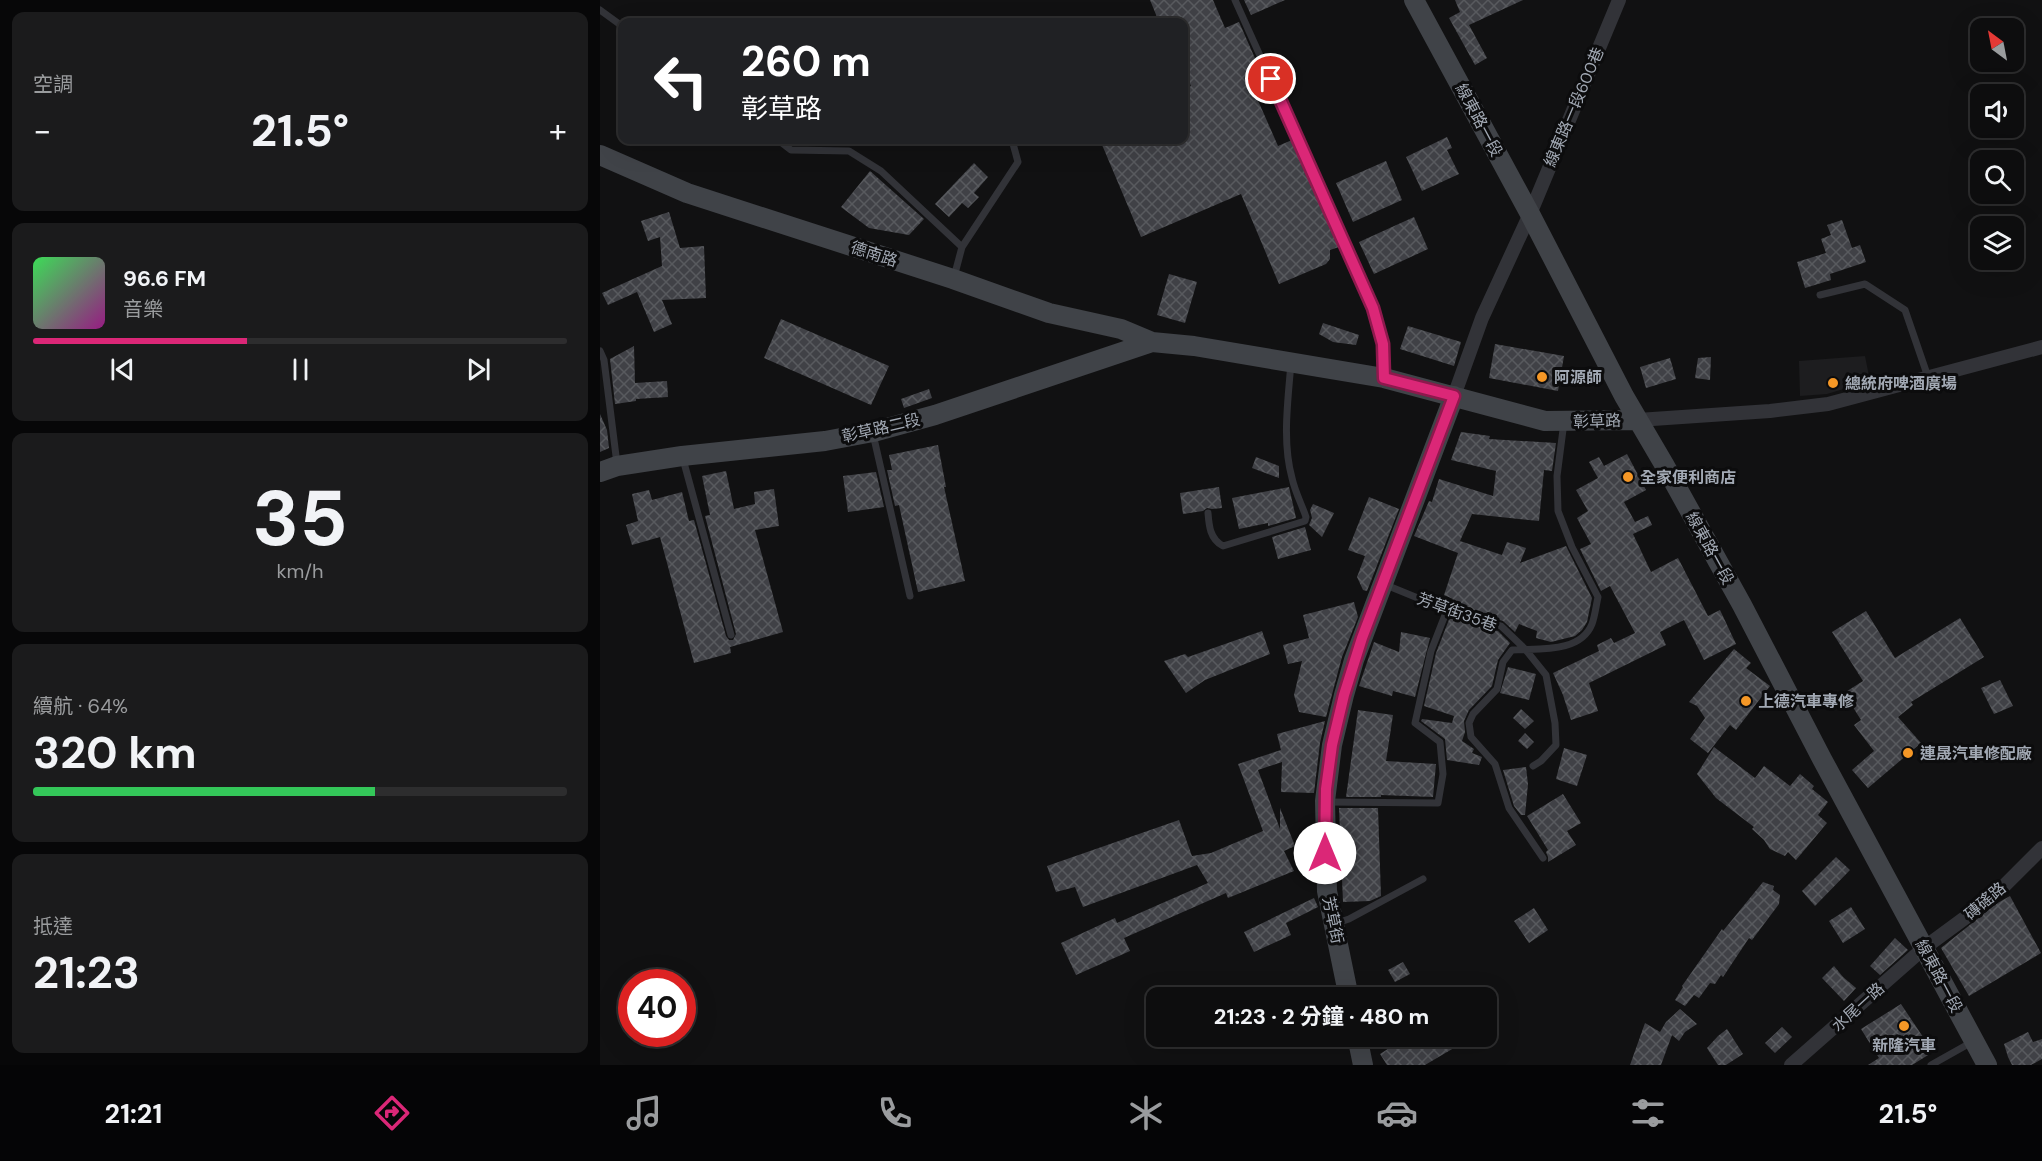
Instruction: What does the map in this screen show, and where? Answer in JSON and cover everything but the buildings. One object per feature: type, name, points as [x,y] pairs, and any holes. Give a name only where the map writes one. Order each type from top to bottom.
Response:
[{"type":"street","name":"線東路一段","points":[[1414,0],[1638,420],[1742,605],[1988,1065]]},
{"type":"street","name":"線東路一段600巷","points":[[1454,396],[1482,318],[1530,214],[1619,0]]},
{"type":"street","name":"德南路","points":[[600,155],[687,193],[953,279],[1049,313],[1121,329],[1152,342]]},
{"type":"street","name":"彰草路","points":[[1152,342],[1194,345],[1384,378],[1545,421],[1564,422],[1638,420],[1770,411],[1828,404],[2042,346]]},
{"type":"street","name":"彰草路二段","points":[[608,469],[682,456],[825,441],[873,432],[934,415],[1152,342]]},
{"type":"street","name":"芳草街","points":[[1347,987],[1327,891],[1325,801],[1332,745],[1354,660],[1454,396]]},
{"type":"street","name":"磚磘路","points":[[1924,948],[1977,909],[2042,848]]},
{"type":"street","name":"水尾一路","points":[[1791,1065],[1924,948]]},
{"type":"street","points":[[1359,1047],[1362,1065]]},
{"type":"lane","points":[[1235,0],[1373,308],[1383,344],[1384,378]]},
{"type":"lane","points":[[600,10],[618,23]]},
{"type":"lane","points":[[783,144],[791,150],[849,151],[881,171],[962,247]]},
{"type":"lane","points":[[953,279],[962,247],[1018,162],[1013,144]]},
{"type":"lane","points":[[1820,296],[1865,284],[1905,310],[1928,377]]},
{"type":"lane","points":[[600,351],[604,360],[608,469]]},
{"type":"lane","points":[[1208,513],[1209,528],[1213,537],[1223,546],[1305,521],[1306,518],[1292,478],[1288,453],[1287,414],[1292,361]]},
{"type":"lane","points":[[1543,858],[1509,808],[1495,764],[1471,737],[1469,723],[1473,714],[1497,689],[1503,662],[1512,650],[1560,647],[1576,642],[1591,626],[1598,597],[1572,547],[1558,511],[1557,476],[1564,422]]},
{"type":"lane","points":[[873,432],[910,596]]},
{"type":"lane","points":[[682,456],[731,635]]},
{"type":"lane","name":"芳草街35巷","points":[[1383,584],[1447,610],[1501,626],[1525,649],[1546,675],[1555,723],[1556,745],[1533,766]]},
{"type":"lane","points":[[1325,801],[1438,803],[1443,774],[1440,742],[1415,723],[1431,651],[1447,610]]},
{"type":"lane","points":[[1334,924],[1349,919],[1423,879]]},
{"type":"lane","points":[[1931,1065],[1974,1041]]},
{"type":"shaded area","points":[[1865,356],[1870,381],[1827,394],[1800,396],[1799,361]]},
{"type":"place","name":"阿源師","points":[[1542,377]]},
{"type":"place","name":"總統府啤酒廣場","points":[[1833,383]]},
{"type":"place","name":"全家便利商店","points":[[1628,477]]},
{"type":"place","name":"上德汽車專修","points":[[1746,701]]},
{"type":"place","name":"連晟汽車修配廠","points":[[1908,753]]},
{"type":"place","name":"新隆汽車","points":[[1904,1026]]},
{"type":"route","points":[[1271,79],[1373,308],[1383,344],[1384,378],[1454,396],[1362,638],[1344,695],[1332,745],[1326,789],[1325,853]]}]
